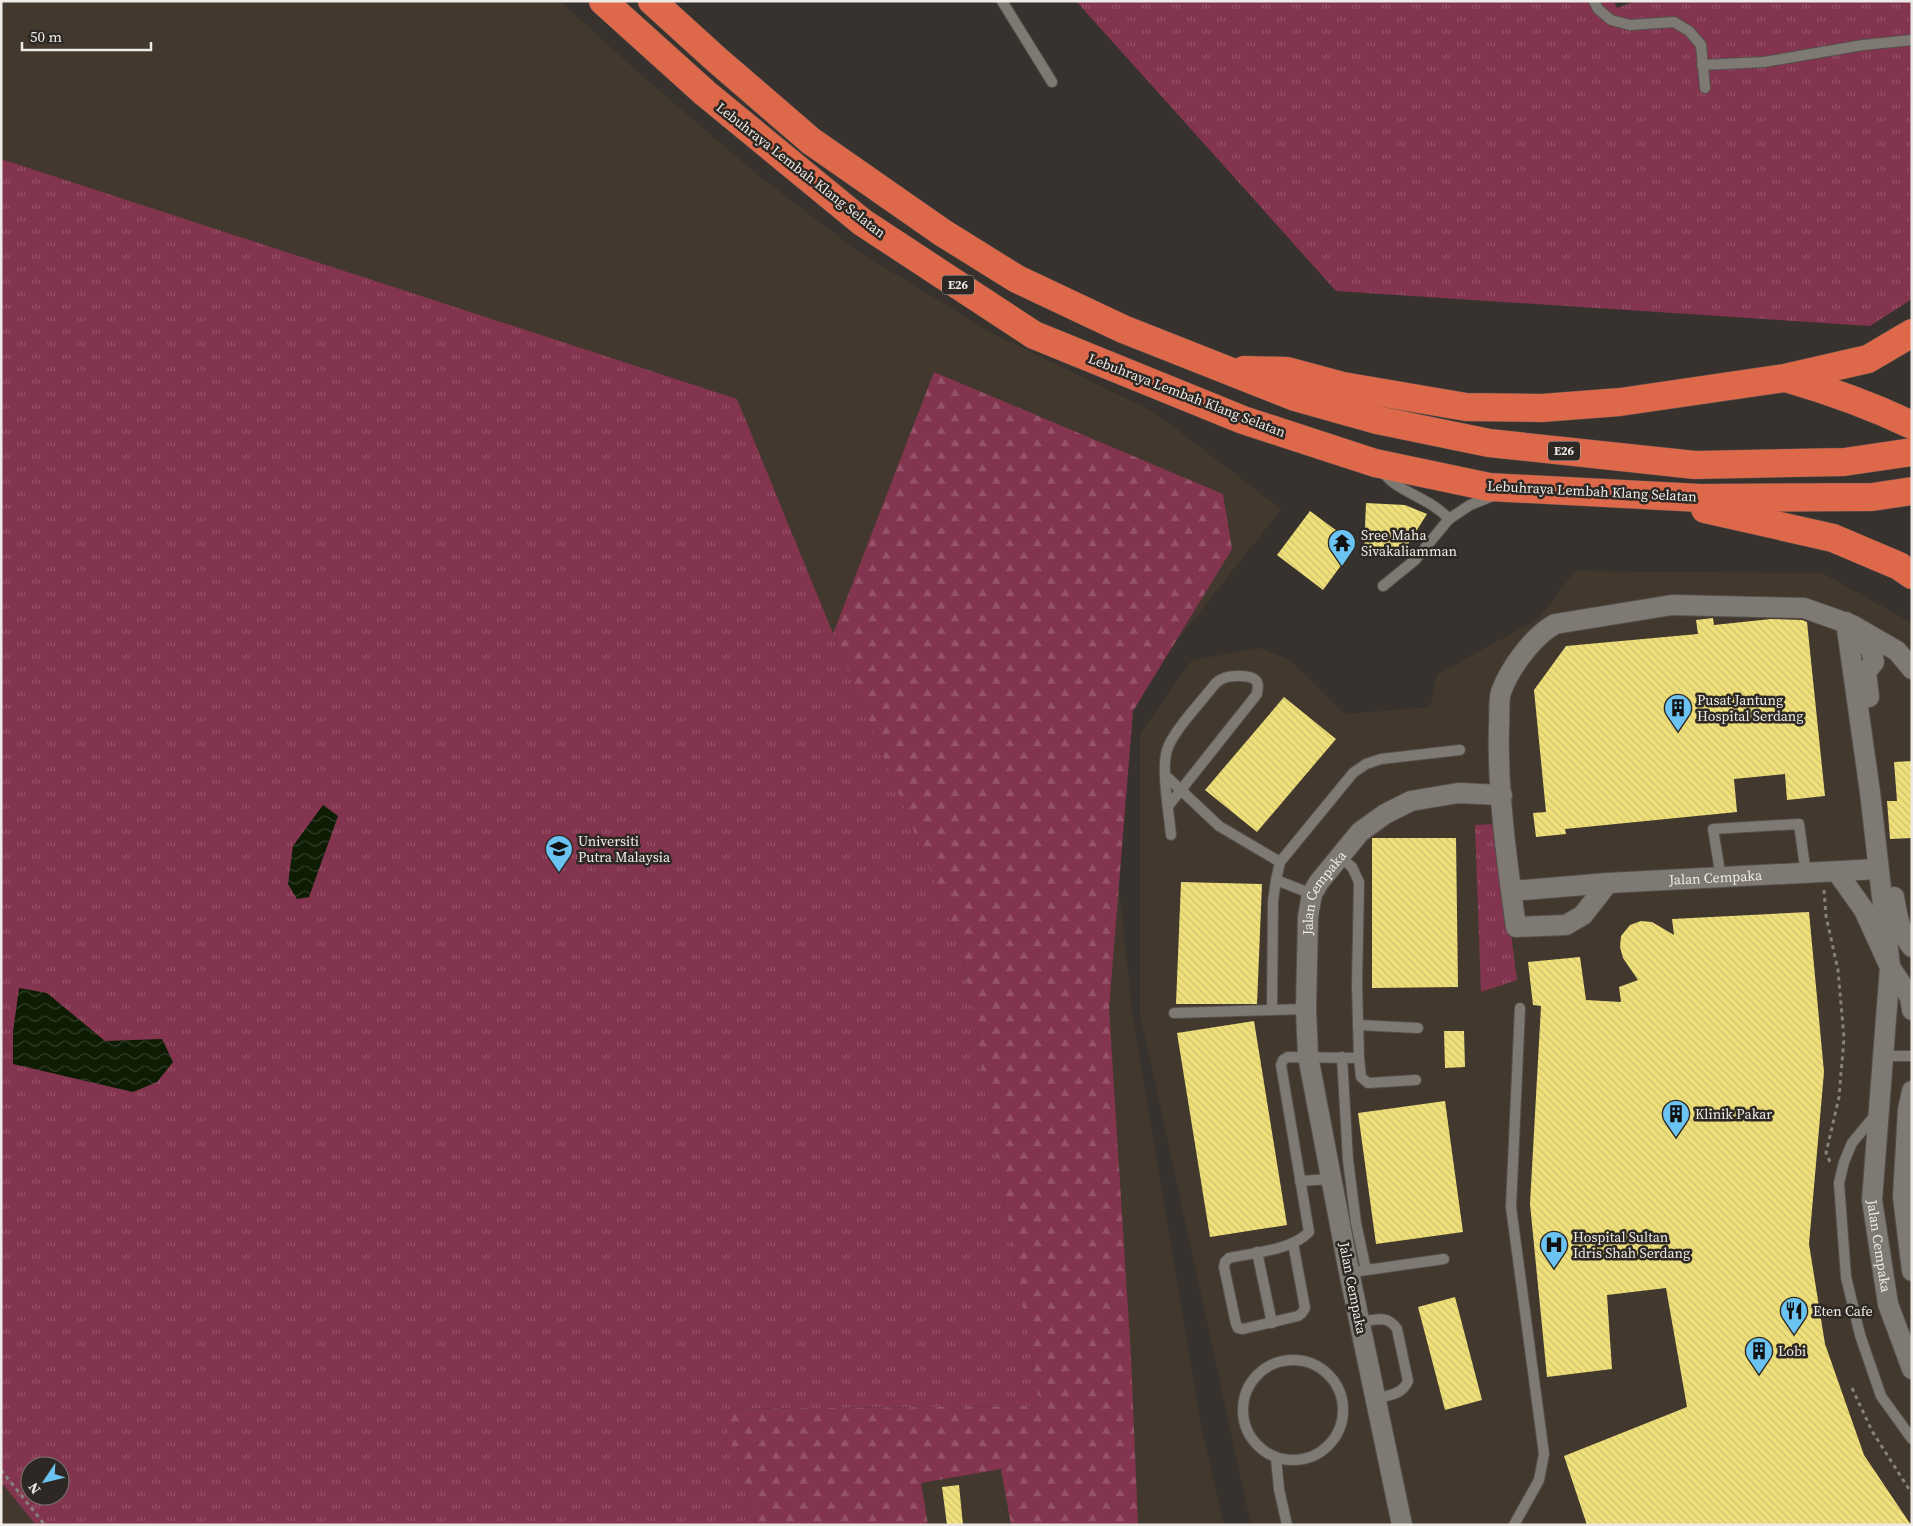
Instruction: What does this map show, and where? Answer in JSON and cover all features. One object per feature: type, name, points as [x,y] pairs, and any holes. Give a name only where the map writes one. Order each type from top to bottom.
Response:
[{"type":"highway","name":"Lebuhraya Lembah Klang Selatan","points":[[603,1],[705,93],[862,222],[1034,335],[1243,420],[1375,463],[1489,486],[1700,498],[1872,497],[1912,490]]},
{"type":"highway","name":"Lebuhraya Lembah Klang Selatan","points":[[652,1],[811,141],[943,233],[1009,274],[1123,329],[1295,397],[1377,420],[1489,443],[1696,465],[1844,462],[1912,452]]},
{"type":"highway","points":[[671,1],[717,60]]},
{"type":"highway","points":[[1225,370],[1287,371],[1343,386],[1466,407],[1542,408],[1620,402],[1785,378],[1868,359],[1912,333]]},
{"type":"highway","points":[[1785,378],[1873,406],[1912,425]]},
{"type":"highway","points":[[1638,495],[1833,538],[1898,566],[1912,575]]},
{"type":"street","points":[[1608,883],[1583,915],[1566,926],[1516,927],[1502,795],[1499,747],[1501,693],[1518,659],[1546,629],[1554,624],[1672,605],[1804,608],[1846,622],[1897,652],[1912,669]]},
{"type":"street","points":[[1846,622],[1870,792],[1878,869]]},
{"type":"street","points":[[1850,646],[1860,642],[1871,649],[1874,662],[1866,672],[1897,917],[1906,941],[1912,947]]},
{"type":"street","name":"Jalan Cempaka","points":[[1401,1525],[1360,1322],[1358,1271],[1332,1179],[1308,1056],[1306,1008],[1308,917],[1312,894],[1319,882],[1360,832],[1385,814],[1411,801],[1458,793],[1502,795]]},
{"type":"street","name":"Jalan Cempaka","points":[[1511,891],[1608,883],[1878,869],[1890,967],[1872,1200],[1888,1304],[1912,1369]]},
{"type":"street","name":"Jalan Cempaka","points":[[1821,873],[1864,910],[1890,967],[1910,997],[1912,1010]]},
{"type":"street","name":"Jalan Cempaka","points":[[1912,1091],[1908,1110],[1903,1198],[1912,1270]]},
{"type":"lane","points":[[1002,1],[1052,82]]},
{"type":"lane","points":[[1594,1],[1598,9],[1611,20],[1630,25],[1674,22],[1689,31],[1701,46],[1705,88]]},
{"type":"lane","points":[[1702,65],[1764,62],[1863,45],[1912,40]]},
{"type":"lane","points":[[1375,463],[1386,477],[1398,487],[1419,496],[1439,508],[1449,519]]},
{"type":"lane","points":[[1383,586],[1414,560],[1449,519],[1470,505],[1487,497],[1524,488]]},
{"type":"lane","points":[[1169,805],[1256,694],[1258,686],[1257,681],[1253,677],[1229,676],[1222,678],[1215,684],[1172,739],[1166,758],[1166,776],[1172,835]]},
{"type":"lane","points":[[1272,1010],[1273,901],[1280,862],[1353,773],[1366,764],[1381,759],[1460,750]]},
{"type":"lane","points":[[1166,776],[1220,826],[1280,862]]},
{"type":"lane","points":[[1721,878],[1713,829],[1798,824],[1821,873]]},
{"type":"lane","points":[[1340,857],[1352,867],[1360,882],[1358,1025],[1359,1058],[1362,1077],[1368,1083],[1416,1080]]},
{"type":"lane","points":[[1276,880],[1312,894]]},
{"type":"lane","points":[[1174,1013],[1306,1008]]},
{"type":"lane","points":[[1516,1524],[1539,1480],[1544,1454],[1511,1207],[1520,1008]]},
{"type":"lane","points":[[1358,1025],[1418,1028]]},
{"type":"lane","points":[[1293,1243],[1305,1308],[1302,1313],[1298,1316],[1243,1329],[1238,1328],[1224,1267],[1225,1262],[1229,1258],[1293,1243],[1303,1238],[1309,1232],[1281,1065],[1283,1060],[1288,1057],[1308,1056],[1359,1058]]},
{"type":"lane","points":[[1883,1056],[1912,1056]]},
{"type":"lane","points":[[1342,1057],[1348,1160],[1356,1223],[1358,1271],[1444,1258]]},
{"type":"lane","points":[[1879,1111],[1852,1143],[1844,1162],[1839,1183],[1846,1278],[1860,1335],[1881,1396],[1912,1438]]},
{"type":"lane","points":[[1300,1181],[1332,1179]]},
{"type":"lane","points":[[1257,1252],[1272,1322]]},
{"type":"lane","points":[[1360,1322],[1384,1319],[1392,1321],[1397,1329],[1408,1380],[1405,1388],[1399,1393],[1375,1399]]},
{"type":"lane","points":[[1295,1360],[1310,1363],[1325,1372],[1337,1386],[1342,1402],[1343,1420],[1336,1436],[1325,1450],[1302,1460],[1293,1461],[1276,1458],[1262,1450],[1251,1438],[1245,1424],[1243,1408],[1246,1393],[1253,1379],[1265,1368],[1279,1362],[1295,1360]]},
{"type":"lane","points":[[1276,1458],[1279,1489],[1287,1525]]},
{"type":"path","points":[[1821,873],[1826,916],[1838,970],[1844,1038],[1839,1096],[1826,1153],[1839,1183]]},
{"type":"path","points":[[1852,1388],[1872,1431],[1912,1494]]},
{"type":"path","points":[[1,1470],[45,1525]]},
{"type":"shaded area","name":"Universiti Putra Malaysia","points":[[1,1],[560,1],[630,65],[749,168],[856,250],[992,333],[1154,412],[1281,509],[1103,735],[1132,1011],[1200,1421],[1224,1525],[1,1525]]},
{"type":"shaded area","name":"Hospital Sultan Idris Shah Serdang","points":[[1575,571],[1822,573],[1912,623],[1912,1525],[1251,1525],[1140,1013],[1140,734],[1192,660],[1261,648],[1291,661],[1345,714],[1430,707],[1437,675],[1539,618]]},
{"type":"green space","points":[[1076,1],[1614,1],[1617,8],[1635,1],[1912,1],[1912,299],[1870,326],[1336,291]]},
{"type":"green space","name":"Universiti Putra Malaysia","points":[[1,159],[737,399],[961,946],[1040,1406],[721,1409],[758,1525],[36,1525],[21,1506],[70,1506],[70,1456],[20,1456],[20,1505],[1,1482]]},
{"type":"green space","points":[[934,372],[1223,494],[1232,549],[1133,711],[1109,1008],[1131,1357],[1138,1525],[1011,1525],[1001,1469],[921,1483],[928,1525],[758,1525],[720,1409],[1040,1406],[961,946],[833,634]]},
{"type":"green space","points":[[1497,824],[1517,980],[1481,992],[1475,825]]},
{"type":"water","points":[[323,805],[338,816],[309,897],[297,899],[288,884],[293,846]]},
{"type":"water","points":[[19,988],[47,993],[105,1041],[162,1039],[173,1062],[157,1082],[133,1092],[13,1064],[13,1032]]},
{"type":"building","points":[[1366,503],[1405,505],[1427,514],[1403,552],[1364,550]]},
{"type":"building","points":[[1310,511],[1356,545],[1323,590],[1277,555]]},
{"type":"building","name":"Pusat Jantung Hospital Serdang","points":[[1713,618],[1714,625],[1771,619],[1802,620],[1807,622],[1825,796],[1787,800],[1785,774],[1734,779],[1737,812],[1565,829],[1566,834],[1536,837],[1533,813],[1546,812],[1534,690],[1566,646],[1698,634],[1696,620]]},
{"type":"building","points":[[1284,697],[1336,739],[1257,832],[1205,790]]},
{"type":"building","points":[[1912,761],[1912,838],[1890,839],[1887,801],[1897,801],[1894,762]]},
{"type":"building","points":[[1372,838],[1456,838],[1458,987],[1372,988]]},
{"type":"building","points":[[1181,882],[1262,884],[1257,1004],[1176,1004]]},
{"type":"building","name":"Klinik Pakar","points":[[1809,912],[1824,1072],[1809,1244],[1825,1344],[1864,1455],[1911,1525],[1587,1525],[1564,1456],[1687,1407],[1666,1288],[1607,1295],[1612,1369],[1547,1377],[1530,1204],[1541,1006],[1533,1005],[1528,962],[1580,957],[1586,1000],[1621,1002],[1619,987],[1638,980],[1623,958],[1620,947],[1621,936],[1630,925],[1641,921],[1652,922],[1674,935],[1672,919]]},
{"type":"building","points":[[1254,1021],[1287,1225],[1210,1237],[1177,1033]]},
{"type":"building","points":[[1444,1031],[1464,1031],[1465,1067],[1445,1068]]},
{"type":"building","points":[[1445,1101],[1463,1232],[1376,1244],[1358,1113]]},
{"type":"building","points":[[1455,1297],[1482,1400],[1445,1410],[1418,1307]]},
{"type":"building","points":[[959,1485],[963,1525],[947,1525],[942,1487]]},
{"type":"place","name":"Sree Maha Sivakaliamman","points":[[1342,567]]},
{"type":"place","name":"Pusat Jantung Hospital Serdang","points":[[1678,732]]},
{"type":"place","name":"Universiti Putra Malaysia","points":[[559,873]]},
{"type":"place","name":"Klinik Pakar","points":[[1676,1138]]},
{"type":"place","name":"Hospital Sultan Idris Shah Serdang","points":[[1554,1269]]},
{"type":"place","name":"Eten Cafe","points":[[1794,1335]]},
{"type":"place","name":"Lobi","points":[[1759,1375]]}]
